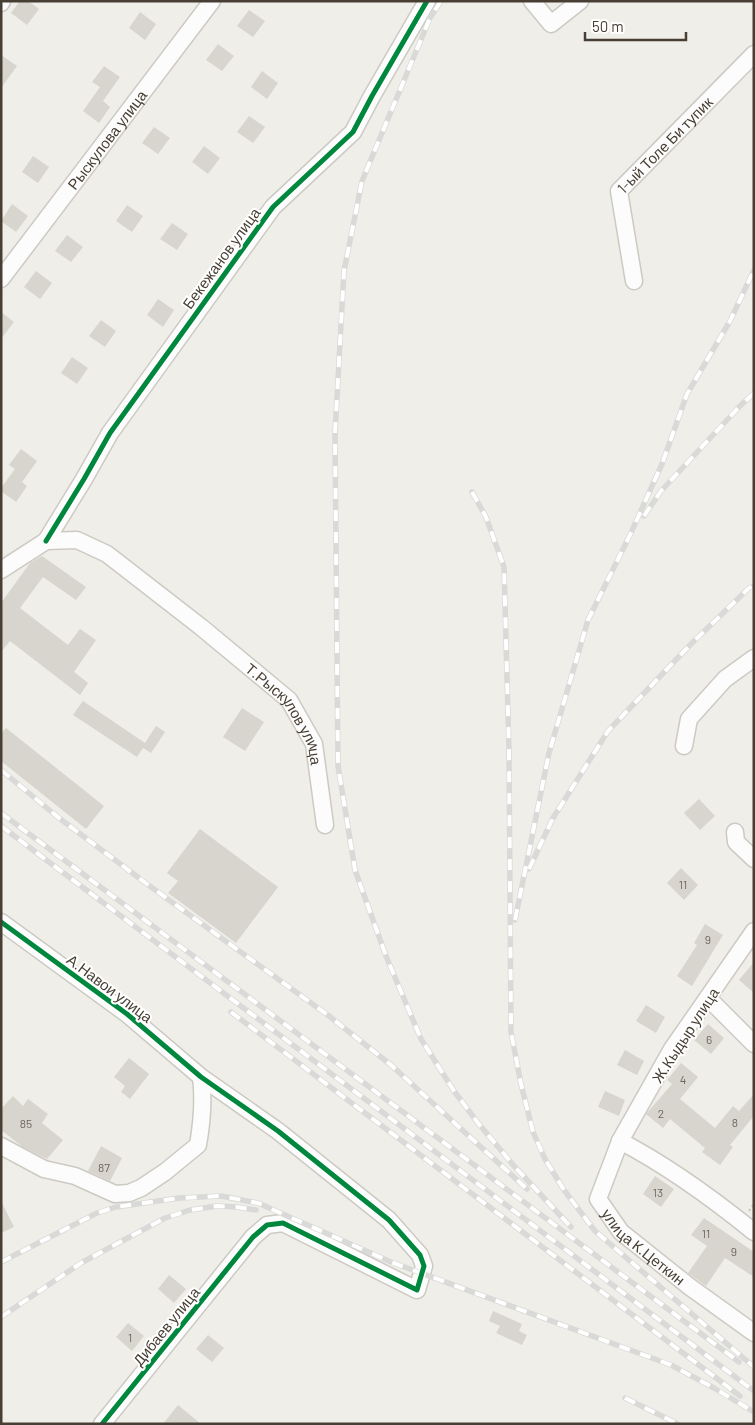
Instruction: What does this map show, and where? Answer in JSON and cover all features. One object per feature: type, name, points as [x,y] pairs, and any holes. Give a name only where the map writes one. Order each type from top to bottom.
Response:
[{"type":"street","name":"Рыскулова улица","points":[[1,279],[212,1]]},
{"type":"street","name":"Бекежанов улица","points":[[1,570],[46,541],[84,480],[110,433],[273,207],[353,132],[427,1]]},
{"type":"street","points":[[532,1],[551,24],[580,1]]},
{"type":"street","name":"1-ый Толе Би тупик","points":[[634,281],[618,191],[754,54]]},
{"type":"street","name":"Т.Рыскулов улица","points":[[46,541],[78,540],[107,554],[201,627],[289,700],[314,744],[325,826]]},
{"type":"street","points":[[684,746],[689,719],[725,679],[754,658]]},
{"type":"street","points":[[735,832],[736,842],[754,859]]},
{"type":"street","name":"А.Навои улица","points":[[1,922],[126,1014],[201,1077],[278,1131],[368,1201],[410,1242],[420,1255],[424,1266],[416,1290],[283,1223],[267,1225],[249,1243]]},
{"type":"street","name":"Ж.Кыдыр улица","points":[[620,1141],[672,1049],[754,931]]},
{"type":"street","points":[[708,998],[754,1044]]},
{"type":"street","points":[[1,1146],[44,1169],[75,1176],[115,1194],[129,1193],[141,1188],[165,1172],[198,1145],[203,1117],[201,1077]]},
{"type":"street","points":[[620,1141],[673,1172],[718,1203],[754,1232]]},
{"type":"street","name":"улица К.Цеткин","points":[[620,1141],[598,1199],[621,1232],[690,1287],[754,1332]]},
{"type":"street","name":"Дибаев улица","points":[[102,1424],[249,1243]]},
{"type":"building","points":[[20,1],[28,1],[39,9],[27,25],[11,13]]},
{"type":"building","points":[[249,10],[265,21],[253,37],[237,26]]},
{"type":"building","points":[[140,12],[156,24],[145,40],[129,28]]},
{"type":"building","points":[[218,44],[234,56],[222,71],[206,60]]},
{"type":"building","points":[[1,55],[17,66],[1,88]]},
{"type":"building","points":[[104,66],[120,77],[103,101],[110,107],[99,123],[83,111],[100,87],[92,82]]},
{"type":"building","points":[[262,71],[278,83],[267,99],[251,87]]},
{"type":"building","points":[[249,116],[265,127],[253,143],[237,132]]},
{"type":"building","points":[[154,127],[170,138],[158,154],[142,143]]},
{"type":"building","points":[[204,146],[220,158],[208,174],[192,162]]},
{"type":"building","points":[[33,156],[49,167],[38,183],[22,172]]},
{"type":"building","points":[[12,204],[28,216],[16,232],[1,221]]},
{"type":"building","points":[[127,205],[143,216],[132,232],[116,221]]},
{"type":"building","points":[[172,223],[188,234],[177,250],[160,239]]},
{"type":"building","points":[[67,235],[83,247],[71,262],[55,251]]},
{"type":"building","points":[[36,271],[52,283],[40,299],[24,287]]},
{"type":"building","points":[[158,299],[174,310],[163,327],[147,315]]},
{"type":"building","points":[[1,312],[14,322],[1,339]]},
{"type":"building","points":[[101,320],[116,331],[105,347],[89,336]]},
{"type":"building","points":[[72,357],[88,368],[77,384],[61,373]]},
{"type":"building","points":[[21,449],[37,461],[22,482],[27,486],[16,502],[1,491],[1,488],[15,469],[9,465]]},
{"type":"building","points":[[42,556],[86,587],[76,600],[43,577],[20,608],[68,645],[80,629],[96,640],[74,672],[88,683],[80,695],[10,641],[1,652],[1,603],[30,563]]},
{"type":"building","points":[[83,701],[145,743],[156,726],[165,732],[151,753],[143,748],[137,757],[73,715]]},
{"type":"building","points":[[242,708],[264,722],[245,751],[223,737]]},
{"type":"building","points":[[6,728],[104,806],[86,829],[1,761],[1,734]]},
{"type":"building","points":[[699,799],[715,816],[700,830],[684,813]]},
{"type":"building","points":[[200,829],[278,887],[236,943],[168,893],[178,881],[167,873]]},
{"type":"building","points":[[681,868],[698,885],[684,900],[667,883]]},
{"type":"building","points":[[705,924],[723,935],[692,986],[677,976],[697,945],[694,943]]},
{"type":"building","points":[[754,962],[754,993],[739,980]]},
{"type":"building","points":[[646,1005],[665,1017],[656,1033],[636,1021]]},
{"type":"building","points":[[708,1024],[724,1038],[711,1054],[694,1040]]},
{"type":"building","points":[[625,1050],[644,1061],[637,1075],[617,1065]]},
{"type":"building","points":[[129,1058],[149,1074],[130,1099],[121,1092],[125,1086],[114,1077]]},
{"type":"building","points":[[681,1063],[698,1077],[680,1099],[715,1128],[733,1106],[739,1111],[754,1094],[754,1116],[730,1145],[733,1147],[720,1165],[702,1152],[705,1148],[670,1119],[663,1128],[646,1114],[672,1084],[667,1080]]},
{"type":"building","points":[[605,1091],[625,1100],[619,1116],[598,1107]]},
{"type":"building","points":[[13,1096],[23,1106],[28,1099],[48,1114],[42,1123],[63,1140],[47,1159],[23,1147],[1,1130],[1,1109]]},
{"type":"building","points":[[101,1146],[122,1158],[110,1181],[88,1171]]},
{"type":"building","points":[[655,1176],[674,1189],[661,1207],[643,1194]]},
{"type":"building","points":[[1,1201],[14,1227],[1,1233]]},
{"type":"building","points":[[704,1218],[754,1252],[754,1277],[725,1258],[706,1286],[688,1273],[707,1246],[691,1235]]},
{"type":"building","points":[[169,1275],[186,1289],[174,1303],[158,1289]]},
{"type":"building","points":[[493,1311],[522,1324],[519,1331],[527,1335],[522,1345],[496,1333],[500,1326],[489,1321]]},
{"type":"building","points":[[128,1323],[144,1336],[132,1351],[116,1337]]},
{"type":"building","points":[[208,1335],[224,1348],[212,1362],[196,1349]]},
{"type":"building","points":[[178,1405],[201,1424],[163,1424]]},
{"type":"railway","points":[[441,1],[430,18],[362,181],[344,271],[335,433],[338,766],[355,870],[386,956],[421,1039],[454,1091],[478,1123],[515,1167],[571,1227]]},
{"type":"railway","points":[[515,920],[549,753],[588,620],[630,535],[662,464],[687,394],[730,321],[754,270]]},
{"type":"railway","points":[[644,516],[661,491],[754,393]]},
{"type":"railway","points":[[472,492],[486,517],[504,567],[509,751],[511,1032],[533,1132],[545,1159],[564,1190],[595,1231],[754,1367]]},
{"type":"railway","points":[[529,869],[553,818],[608,731],[691,644],[749,588],[754,586]]},
{"type":"railway","points":[[1,770],[59,818],[329,1016],[391,1065],[527,1189]]},
{"type":"railway","points":[[1,813],[739,1362]]},
{"type":"railway","points":[[1,826],[754,1391]]},
{"type":"railway","points":[[231,1012],[740,1396]]},
{"type":"railway","points":[[1,1262],[97,1213],[116,1207],[179,1198],[221,1196],[258,1203],[391,1262],[671,1365],[754,1412]]},
{"type":"railway","points":[[1,1317],[81,1263],[165,1218],[190,1210],[217,1206],[256,1210]]},
{"type":"railway","points":[[625,1398],[678,1424]]},
{"type":"cycle path","points":[[46,541],[110,433],[273,207],[353,132],[427,1]]},
{"type":"cycle path","points":[[1,922],[127,1014],[201,1077],[278,1131],[389,1220],[420,1255],[424,1266],[417,1290],[283,1223],[267,1225],[253,1237],[102,1424]]}]
